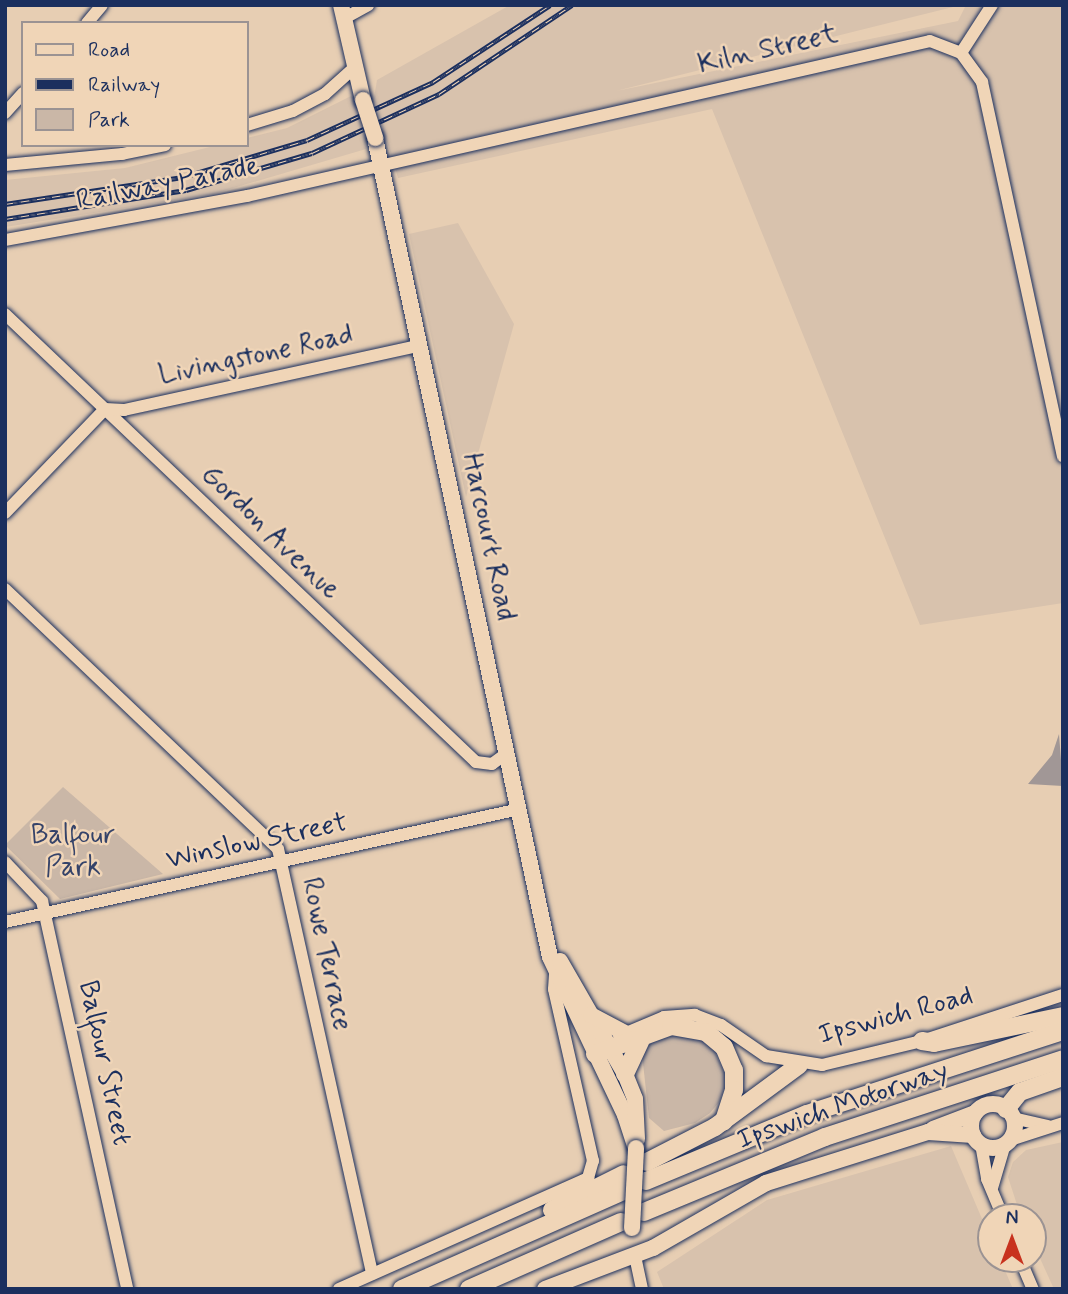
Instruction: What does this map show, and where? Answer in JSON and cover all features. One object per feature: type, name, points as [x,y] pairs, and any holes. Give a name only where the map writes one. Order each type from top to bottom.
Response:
[{"type":"highway","points":[[922,1041],[934,1043],[1063,1016]]},
{"type":"highway","points":[[604,1049],[633,1035],[681,1025],[716,1038],[730,1058],[735,1082],[724,1121]]},
{"type":"highway","name":"Ipswich Motorway","points":[[646,1181],[807,1114],[1063,1031]]},
{"type":"highway","points":[[625,1074],[633,1035]]},
{"type":"highway","name":"Ipswich Motorway","points":[[644,1212],[825,1137],[1063,1059]]},
{"type":"highway","points":[[641,1155],[724,1121],[757,1091],[799,1065]]},
{"type":"highway","points":[[1010,1114],[1020,1092],[1063,1077]]},
{"type":"highway","points":[[402,1289],[517,1238],[526,1224],[624,1182]]},
{"type":"highway","points":[[469,1289],[626,1225]]},
{"type":"main road","points":[[347,11],[354,68],[364,97]]},
{"type":"main road","points":[[347,11],[364,97]]},
{"type":"main road","name":"Harcourt Road","points":[[364,97],[381,164],[555,974],[604,1049],[625,1074],[638,1114],[641,1155],[626,1225],[635,1256]]},
{"type":"main road","name":"Harcourt Road","points":[[551,947],[591,1016],[641,1155]]},
{"type":"main road","points":[[591,1016],[633,1035]]},
{"type":"main road","points":[[545,1289],[635,1256],[679,1235],[751,1189],[928,1132],[975,1113],[987,1105],[1010,1114],[1007,1142],[928,1132]]},
{"type":"main road","points":[[975,1113],[977,1140]]},
{"type":"street","points":[[89,21],[103,5]]},
{"type":"street","points":[[347,11],[368,5]]},
{"type":"street","points":[[992,5],[961,53],[982,82],[1063,456]]},
{"type":"street","name":"Kiln Street","points":[[381,164],[906,43],[930,41],[961,53]]},
{"type":"street","points":[[326,94],[354,68]]},
{"type":"street","points":[[248,125],[293,111],[326,94],[350,89],[364,97]]},
{"type":"street","points":[[5,113],[21,95]]},
{"type":"street","points":[[5,165],[122,154],[155,147]]},
{"type":"street","name":"Railway Parade","points":[[5,240],[247,196],[381,164]]},
{"type":"street","name":"Gordon Avenue","points":[[5,314],[476,762],[492,764],[507,753]]},
{"type":"street","name":"Livingstone Road","points":[[105,409],[124,410],[418,346]]},
{"type":"street","points":[[5,513],[105,409]]},
{"type":"street","name":"Rowe Terrace","points":[[5,589],[278,849],[372,1274]]},
{"type":"street","name":"Winslow Street","points":[[5,922],[520,809]]},
{"type":"street","name":"Balfour Street","points":[[5,862],[40,896],[45,913],[127,1289]]},
{"type":"street","name":"Harcourt Road","points":[[372,1274],[571,1189],[592,1172],[555,974]]},
{"type":"street","name":"Ipswich Road","points":[[633,1035],[664,1017],[695,1015],[721,1025],[756,1051],[799,1065],[822,1066],[922,1041],[1063,995]]},
{"type":"street","points":[[1010,1114],[1034,1125],[1061,1124]]},
{"type":"street","points":[[992,1188],[1007,1142],[1061,1124]]},
{"type":"street","points":[[977,1140],[998,1203]]},
{"type":"street","points":[[635,1256],[642,1289]]},
{"type":"street","points":[[339,1289],[372,1274]]},
{"type":"shaded area","points":[[510,5],[961,5],[616,91],[958,21],[966,5],[1063,5],[1063,603],[920,625],[712,109],[398,178],[374,98],[377,80]]},
{"type":"shaded area","points":[[351,96],[358,101],[366,149],[213,194],[5,227],[5,180],[125,168],[210,147],[248,147],[248,138],[287,128]]},
{"type":"shaded area","points":[[458,223],[514,324],[466,497],[409,234]]},
{"type":"shaded area","points":[[1059,734],[1063,786],[1028,784],[1052,755]]},
{"type":"shaded area","points":[[1063,1142],[1063,1289],[1054,1289],[1047,1273],[1047,1203],[1016,1203],[1008,1177],[1013,1162],[1026,1150]]},
{"type":"shaded area","points":[[951,1146],[977,1207],[977,1273],[1006,1273],[1013,1289],[664,1289],[657,1272],[767,1200]]},
{"type":"green space","name":"Balfour Park","points":[[63,787],[163,874],[60,899],[5,845]]},
{"type":"green space","points":[[673,1033],[695,1036],[713,1048],[727,1079],[720,1101],[710,1113],[695,1123],[664,1131],[649,1118],[642,1054],[653,1041]]},
{"type":"railway","points":[[5,204],[183,177],[307,140],[433,82],[550,5]]},
{"type":"railway","points":[[5,219],[186,190],[312,153],[439,94],[572,5]]}]
